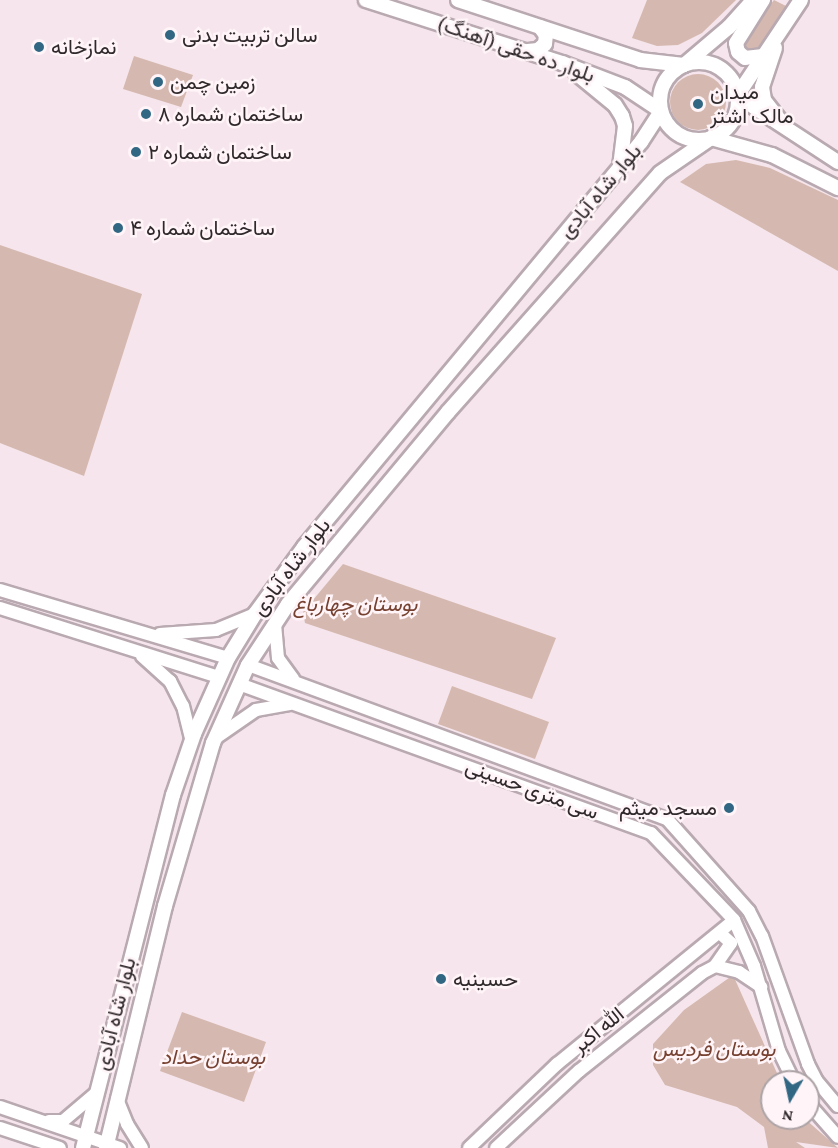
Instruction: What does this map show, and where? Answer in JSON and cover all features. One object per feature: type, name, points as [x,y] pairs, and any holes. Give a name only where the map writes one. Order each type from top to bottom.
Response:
[{"type":"main road","name":"بلوار ده حقی (آهنگ)","points":[[366,0],[562,63],[625,87],[661,111]]},
{"type":"main road","name":"بلوار ده حقی (آهنگ)","points":[[458,0],[640,60],[684,65]]},
{"type":"main road","points":[[753,0],[729,27],[667,79],[660,100],[661,111],[680,135],[711,138],[771,155],[838,188]]},
{"type":"main road","points":[[763,0],[736,43],[738,52],[745,58],[763,56]]},
{"type":"main road","points":[[711,138],[729,126],[737,96],[801,0]]},
{"type":"main road","points":[[528,51],[538,50],[545,44],[546,35],[540,27]]},
{"type":"main road","points":[[782,31],[762,87],[764,100],[782,124],[811,147]]},
{"type":"main road","points":[[684,65],[696,62],[718,68],[728,75],[737,96],[811,147],[838,162]]},
{"type":"main road","points":[[562,63],[615,105],[622,116],[625,126],[620,167]]},
{"type":"main road","name":"بلوار شاه آبادی","points":[[84,1142],[131,947],[192,741],[228,658],[255,614],[334,509],[620,167],[661,111]]},
{"type":"main road","name":"بلوار شاه آبادی","points":[[111,1146],[117,1099],[165,906],[216,738],[248,665],[275,624],[330,550],[576,267],[660,173],[711,138]]},
{"type":"main road","points":[[0,590],[248,665]]},
{"type":"main road","points":[[0,608],[126,646],[239,684]]},
{"type":"main road","points":[[144,633],[216,630],[255,614]]},
{"type":"main road","points":[[275,624],[275,648],[283,669],[297,682],[325,692]]},
{"type":"main road","points":[[126,646],[150,661],[170,681],[183,706],[192,741]]},
{"type":"main road","name":"سی متری حسینی","points":[[248,665],[667,819]]},
{"type":"main road","name":"سی متری حسینی","points":[[239,684],[651,833],[734,920],[761,987],[779,1052],[788,1070]]},
{"type":"main road","points":[[216,738],[241,717],[271,705],[316,710]]},
{"type":"main road","points":[[651,833],[667,819],[730,885],[762,936],[808,1064],[838,1106]]},
{"type":"main road","name":"الله اکبر","points":[[469,1148],[557,1064],[734,920]]},
{"type":"main road","points":[[720,933],[731,943],[715,966],[739,972],[761,987]]},
{"type":"main road","name":"الله اکبر","points":[[496,1148],[579,1071],[715,966]]},
{"type":"main road","points":[[38,1120],[63,1121],[95,1094]]},
{"type":"main road","points":[[117,1099],[142,1148]]},
{"type":"main road","points":[[0,1107],[38,1120],[84,1142],[111,1146]]},
{"type":"main road","points":[[820,1116],[838,1137]]},
{"type":"main road","points":[[0,1128],[39,1144],[60,1148]]},
{"type":"green space","points":[[647,0],[736,0],[702,33],[678,45],[657,46],[632,38]]},
{"type":"green space","points":[[774,0],[788,7],[763,45],[751,50],[743,45],[744,38]]},
{"type":"green space","name":"زمین چمن","points":[[134,56],[193,75],[181,107],[123,89]]},
{"type":"green space","name":"میدان مالک اشتر","points":[[692,74],[704,74],[718,82],[726,96],[724,113],[718,122],[704,130],[692,130],[675,118],[670,108],[670,96],[682,79]]},
{"type":"green space","points":[[736,160],[770,168],[838,200],[838,271],[680,182],[706,164]]},
{"type":"green space","points":[[0,245],[142,294],[84,476],[0,443]]},
{"type":"green space","name":"بوستان چهارباغ","points":[[343,564],[556,638],[532,699],[305,623],[303,612]]},
{"type":"green space","points":[[452,686],[549,722],[535,759],[438,724]]},
{"type":"green space","name":"بوستان فردیس","points":[[733,975],[776,1070],[760,1070],[760,1124],[737,1107],[665,1085],[653,1065],[653,1044],[684,1010]]},
{"type":"green space","name":"بوستان حداد","points":[[182,1012],[266,1042],[244,1102],[160,1071]]},
{"type":"green space","name":"بوستان فردیس","points":[[765,1130],[818,1130],[838,1148],[796,1142],[805,1148],[768,1148]]},
{"type":"place","name":"سالن تربیت بدنی","points":[[170,35]]},
{"type":"place","name":"نمازخانه","points":[[39,47]]},
{"type":"place","name":"زمین چمن","points":[[158,82]]},
{"type":"place","name":"میدان مالک اشتر","points":[[698,104]]},
{"type":"place","name":"ساختمان شماره ۸","points":[[146,114]]},
{"type":"place","name":"ساختمان شماره ۲","points":[[136,152]]},
{"type":"place","name":"ساختمان شماره ۴","points":[[118,228]]},
{"type":"place","name":"مسجد میثم","points":[[729,808]]},
{"type":"place","name":"حسینیه","points":[[441,979]]}]
